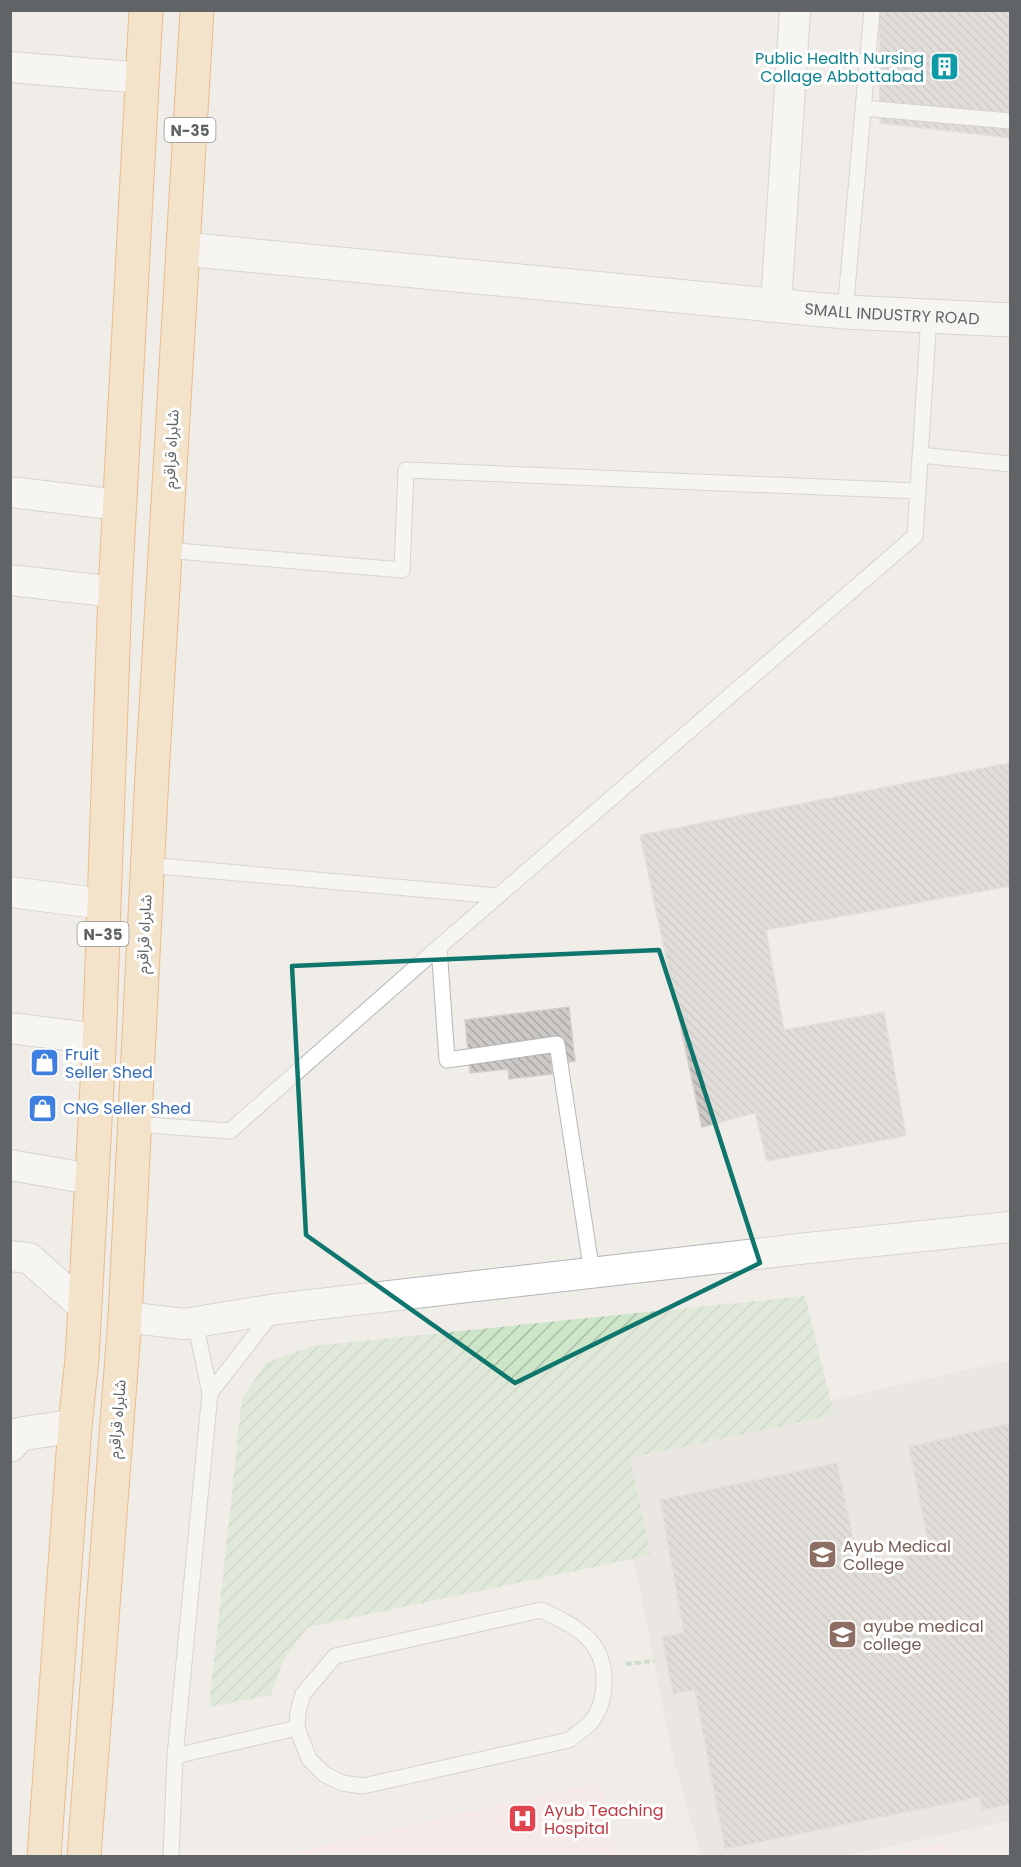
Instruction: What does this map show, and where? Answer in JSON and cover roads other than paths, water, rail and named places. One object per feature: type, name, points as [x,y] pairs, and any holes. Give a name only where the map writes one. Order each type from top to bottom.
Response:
[{"type":"highway","name":"N-35","points":[[44,1857],[75,1426],[82,1359],[99,1039],[119,505],[146,10]]},
{"type":"highway","name":"شاہراہ قراقرم","points":[[84,1857],[125,1317],[147,865],[197,10]]},
{"type":"highway","points":[[134,244],[183,249]]},
{"type":"street","points":[[776,304],[795,10]]},
{"type":"street","points":[[10,68],[143,78]]},
{"type":"street","name":"SMALL INDUSTRY ROAD","points":[[183,249],[845,312],[1011,320]]},
{"type":"street","points":[[10,492],[119,505]]},
{"type":"street","points":[[10,580],[115,592]]},
{"type":"street","points":[[10,892],[104,904]]},
{"type":"street","points":[[10,1028],[99,1039]]},
{"type":"street","points":[[10,1165],[91,1179]]},
{"type":"street","points":[[125,1317],[184,1324],[276,1309],[1011,1227]]},
{"type":"street","points":[[10,1256],[29,1258],[84,1307]]},
{"type":"street","points":[[10,1445],[20,1434],[75,1426]]},
{"type":"lane","points":[[845,312],[872,10]]},
{"type":"lane","points":[[863,108],[1011,121]]},
{"type":"lane","points":[[134,1124],[230,1131],[439,947],[915,536],[928,316]]},
{"type":"lane","points":[[920,455],[1011,464]]},
{"type":"lane","points":[[165,550],[402,570],[406,470],[918,492]]},
{"type":"lane","points":[[147,865],[498,896]]},
{"type":"lane","points":[[439,947],[447,1060],[557,1044],[592,1273]]},
{"type":"lane","points":[[210,1393],[276,1309]]},
{"type":"lane","points":[[171,1857],[175,1756],[210,1393],[195,1322]]},
{"type":"lane","points":[[541,1610],[570,1624],[592,1642],[604,1667],[604,1696],[592,1721],[569,1740],[363,1786],[342,1783],[324,1774],[309,1759],[297,1728],[297,1712],[303,1694],[334,1656],[541,1610]]},
{"type":"lane","points":[[175,1756],[297,1728]]},
{"type":"place","name":"Public Health Nursing Collage Abbottabad","points":[[945,67]]},
{"type":"place","name":"Fruit Seller Shed","points":[[44,1063]]},
{"type":"place","name":"CNG Seller Shed","points":[[42,1108]]},
{"type":"place","name":"Ayub Medical College","points":[[822,1555]]},
{"type":"place","name":"ayube medical college","points":[[842,1635]]},
{"type":"place","name":"Ayub Teaching Hospital","points":[[523,1819]]}]
